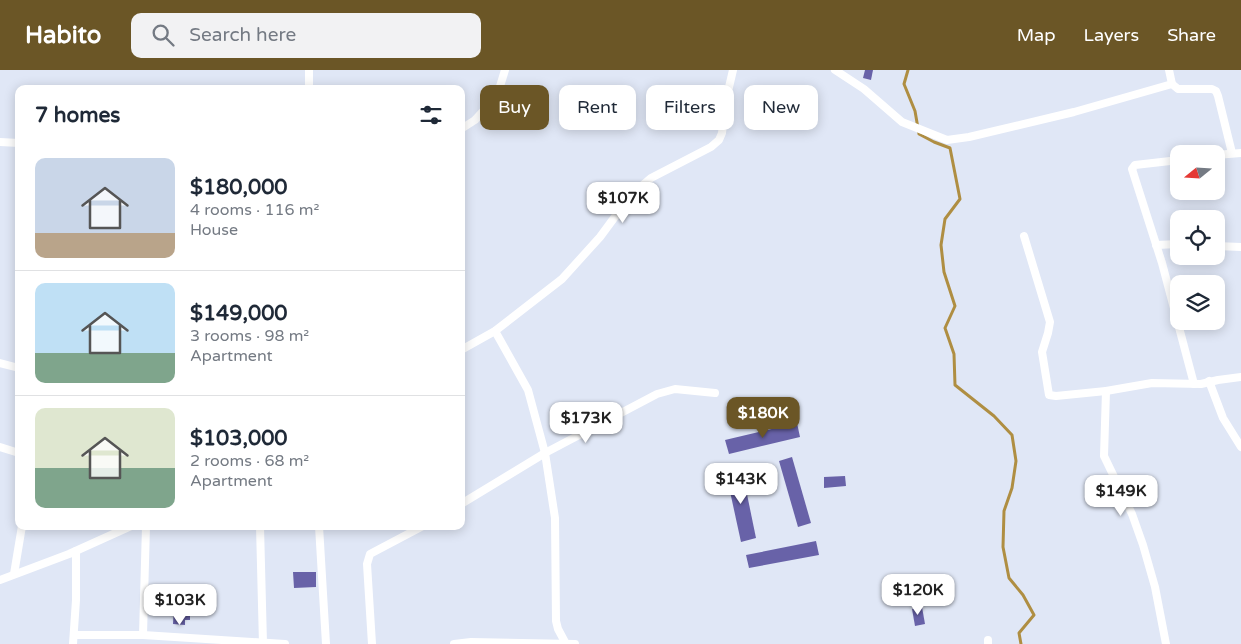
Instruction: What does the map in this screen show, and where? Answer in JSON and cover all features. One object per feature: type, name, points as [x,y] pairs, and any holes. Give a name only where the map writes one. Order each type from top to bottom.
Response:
[{"type":"street","points":[[309,70],[309,85]]},
{"type":"street","points":[[465,126],[475,120],[497,96],[505,70]]},
{"type":"street","points":[[465,348],[495,331],[562,279],[600,237],[631,195],[650,178],[712,147],[722,133],[726,100],[733,70]]},
{"type":"street","points":[[835,70],[864,89],[902,122],[947,140],[969,137],[1074,112],[1172,84]]},
{"type":"street","points":[[1169,70],[1172,84],[1178,89],[1212,89],[1216,91],[1232,153]]},
{"type":"street","points":[[0,142],[15,143]]},
{"type":"street","points":[[1225,154],[1241,153]]},
{"type":"street","points":[[1170,161],[1135,165],[1133,167],[1133,176],[1156,245],[1194,384]]},
{"type":"street","points":[[1024,236],[1050,322],[1042,352],[1049,395],[1106,391],[1152,383],[1201,384],[1241,377]]},
{"type":"street","points":[[1156,245],[1170,244]]},
{"type":"street","points":[[1225,246],[1241,247]]},
{"type":"street","points":[[495,331],[528,390],[545,453],[555,518],[556,621],[566,644]]},
{"type":"street","points":[[0,363],[15,367]]},
{"type":"street","points":[[1210,381],[1223,418],[1241,448]]},
{"type":"street","points":[[465,502],[545,453],[657,394],[675,389],[715,394]]},
{"type":"street","points":[[1106,391],[1104,456],[1132,514],[1143,545],[1155,587],[1166,644]]},
{"type":"street","points":[[0,447],[15,452]]},
{"type":"street","points":[[14,574],[21,530]]},
{"type":"street","points":[[0,580],[76,551],[122,530]]},
{"type":"street","points":[[143,636],[146,530]]},
{"type":"street","points":[[260,530],[263,643]]},
{"type":"street","points":[[319,530],[326,644]]},
{"type":"street","points":[[372,644],[367,564],[370,554],[415,530]]},
{"type":"street","points":[[73,644],[76,600],[76,551]]},
{"type":"street","points":[[74,635],[143,636],[179,641],[285,644]]},
{"type":"street","points":[[454,644],[575,644]]},
{"type":"building","points":[[865,70],[873,70],[871,80],[863,78]]},
{"type":"building","points":[[797,423],[800,437],[729,454],[725,440]]},
{"type":"building","points":[[792,457],[811,523],[798,527],[779,461]]},
{"type":"building","points":[[742,470],[756,538],[741,542],[726,473]]},
{"type":"building","points":[[845,476],[846,486],[824,488],[824,477]]},
{"type":"building","points":[[816,541],[819,555],[749,568],[746,555]]},
{"type":"building","points":[[293,572],[316,572],[316,587],[294,588]]},
{"type":"building","points":[[174,605],[190,605],[190,620],[185,620],[185,625],[173,624]]},
{"type":"building","points":[[922,607],[925,624],[915,626],[912,609]]},
{"type":"waterway","points":[[908,70],[904,84],[915,111],[919,134],[950,148],[960,199],[945,219],[941,245],[944,272],[955,306],[945,328],[954,354],[955,385],[994,416],[1012,435],[1016,461],[1012,488],[1004,511],[1003,547],[1009,578],[1023,595],[1034,615],[1019,633],[1021,644]]}]
